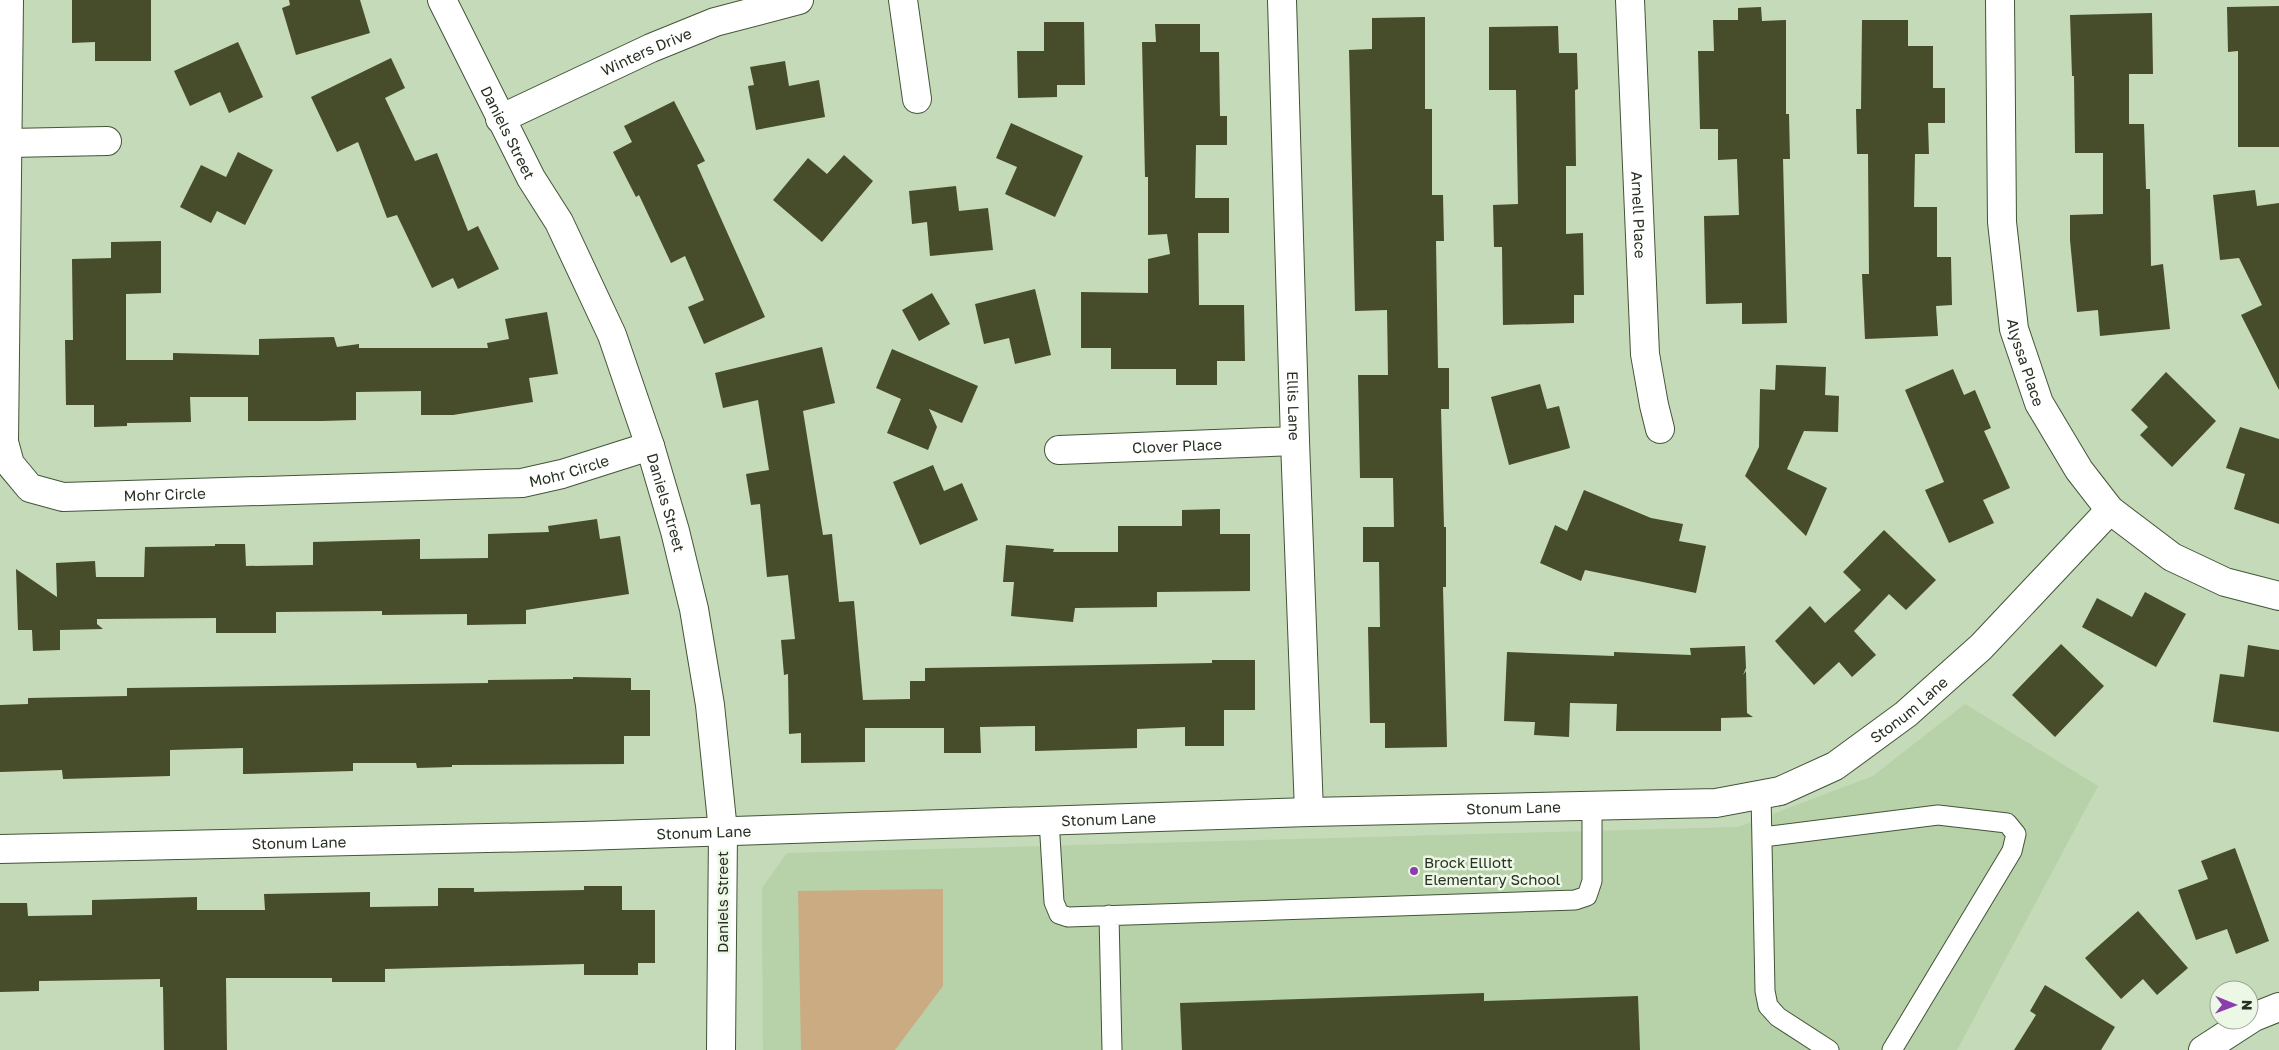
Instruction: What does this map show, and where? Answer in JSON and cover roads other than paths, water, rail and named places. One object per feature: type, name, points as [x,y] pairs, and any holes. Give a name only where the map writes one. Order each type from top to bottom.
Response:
[{"type":"street","name":"Mohr Circle","points":[[9,0],[9,143],[4,442],[10,464],[30,488],[64,497],[522,483],[562,474],[650,446]]},
{"type":"street","name":"Daniels Street","points":[[442,0],[531,178],[559,222],[612,335],[650,446],[675,531],[694,609],[710,705],[723,831],[721,1050]]},
{"type":"street","name":"Winters Drive","points":[[500,119],[651,48],[715,22],[799,0]]},
{"type":"street","points":[[903,0],[917,100]]},
{"type":"street","name":"Ellis Lane","points":[[1282,0],[1295,441],[1309,812]]},
{"type":"street","name":"Arnell Place","points":[[1630,0],[1645,354],[1660,429]]},
{"type":"street","name":"Alyssa Place","points":[[2000,0],[2002,222],[2014,329],[2039,404],[2079,470],[2110,510],[2172,557],[2225,582],[2279,596]]},
{"type":"street","points":[[9,143],[107,141]]},
{"type":"street","name":"Clover Place","points":[[1058,450],[1295,441]]},
{"type":"street","name":"Stonum Lane","points":[[0,849],[582,836],[1309,812],[1716,803],[1780,791],[1835,766],[1906,714],[1981,647],[2110,510]]},
{"type":"street","points":[[2203,1050],[2254,1017],[2279,1007]]},
{"type":"lane","points":[[1761,794],[1764,959],[1768,1006],[1778,1016],[1829,1050]]},
{"type":"lane","points":[[1049,820],[1054,902],[1059,914],[1068,917],[1109,916],[1575,900],[1587,896],[1592,881],[1592,806]]},
{"type":"lane","points":[[1763,837],[1938,815],[2007,823],[2016,834],[2012,851],[1892,1050]]},
{"type":"lane","points":[[1109,916],[1112,1050]]},
{"type":"place","name":"Brock Elliott Elementary School","points":[[1414,871]]}]
